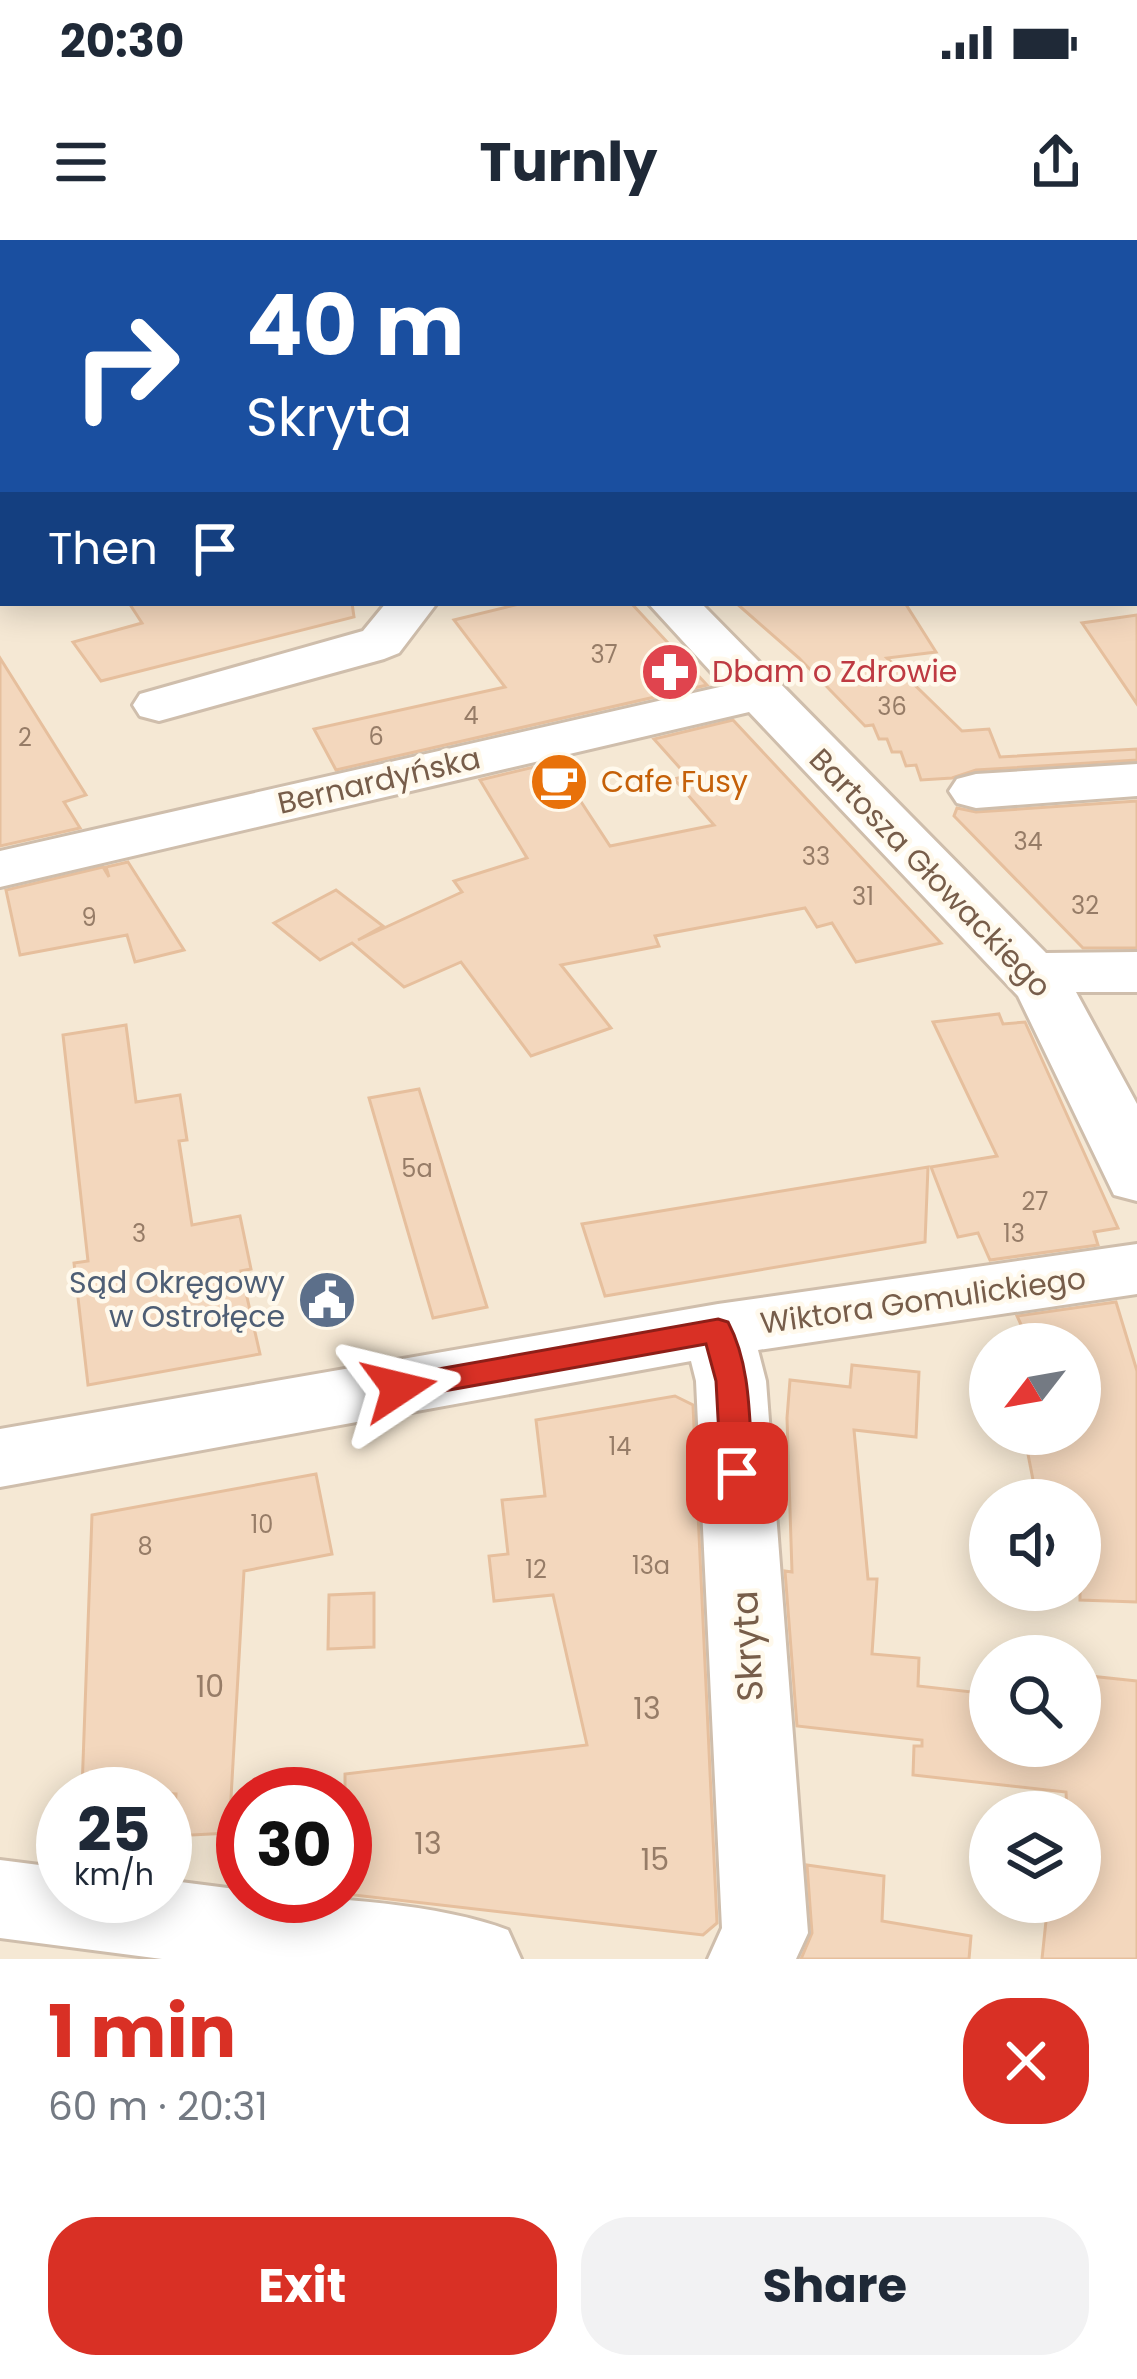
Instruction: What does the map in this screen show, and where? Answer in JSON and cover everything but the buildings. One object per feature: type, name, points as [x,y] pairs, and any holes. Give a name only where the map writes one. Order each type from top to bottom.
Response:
[{"type":"street","points":[[159,705],[366,648],[391,631],[410,606]]},
{"type":"street","name":"Bartosza Głowackiego","points":[[676,606],[1030,973],[1056,1006],[1137,1178]]},
{"type":"street","name":"Bernardyńska","points":[[0,869],[759,694]]},
{"type":"street","points":[[976,791],[1137,780]]},
{"type":"street","points":[[1030,973],[1137,972]]},
{"type":"street","name":"Wiktora Gomulickiego","points":[[0,1458],[718,1330],[1137,1269]]},
{"type":"street","name":"Skryta","points":[[718,1330],[731,1381],[764,1910],[765,1933],[751,1959]]},
{"type":"street","points":[[0,1899],[478,1959]]},
{"type":"shaded area","points":[[0,606],[1137,606],[1137,1959],[0,1959]]},
{"type":"place","name":"Dbam o Zdrowie","points":[[670,672]]},
{"type":"place","name":"Cafe Fusy","points":[[559,782]]},
{"type":"place","name":"Sąd Okręgowy w Ostrołęce","points":[[327,1300]]},
{"type":"route","points":[[399,1388],[718,1330],[731,1381],[737,1473]]}]
